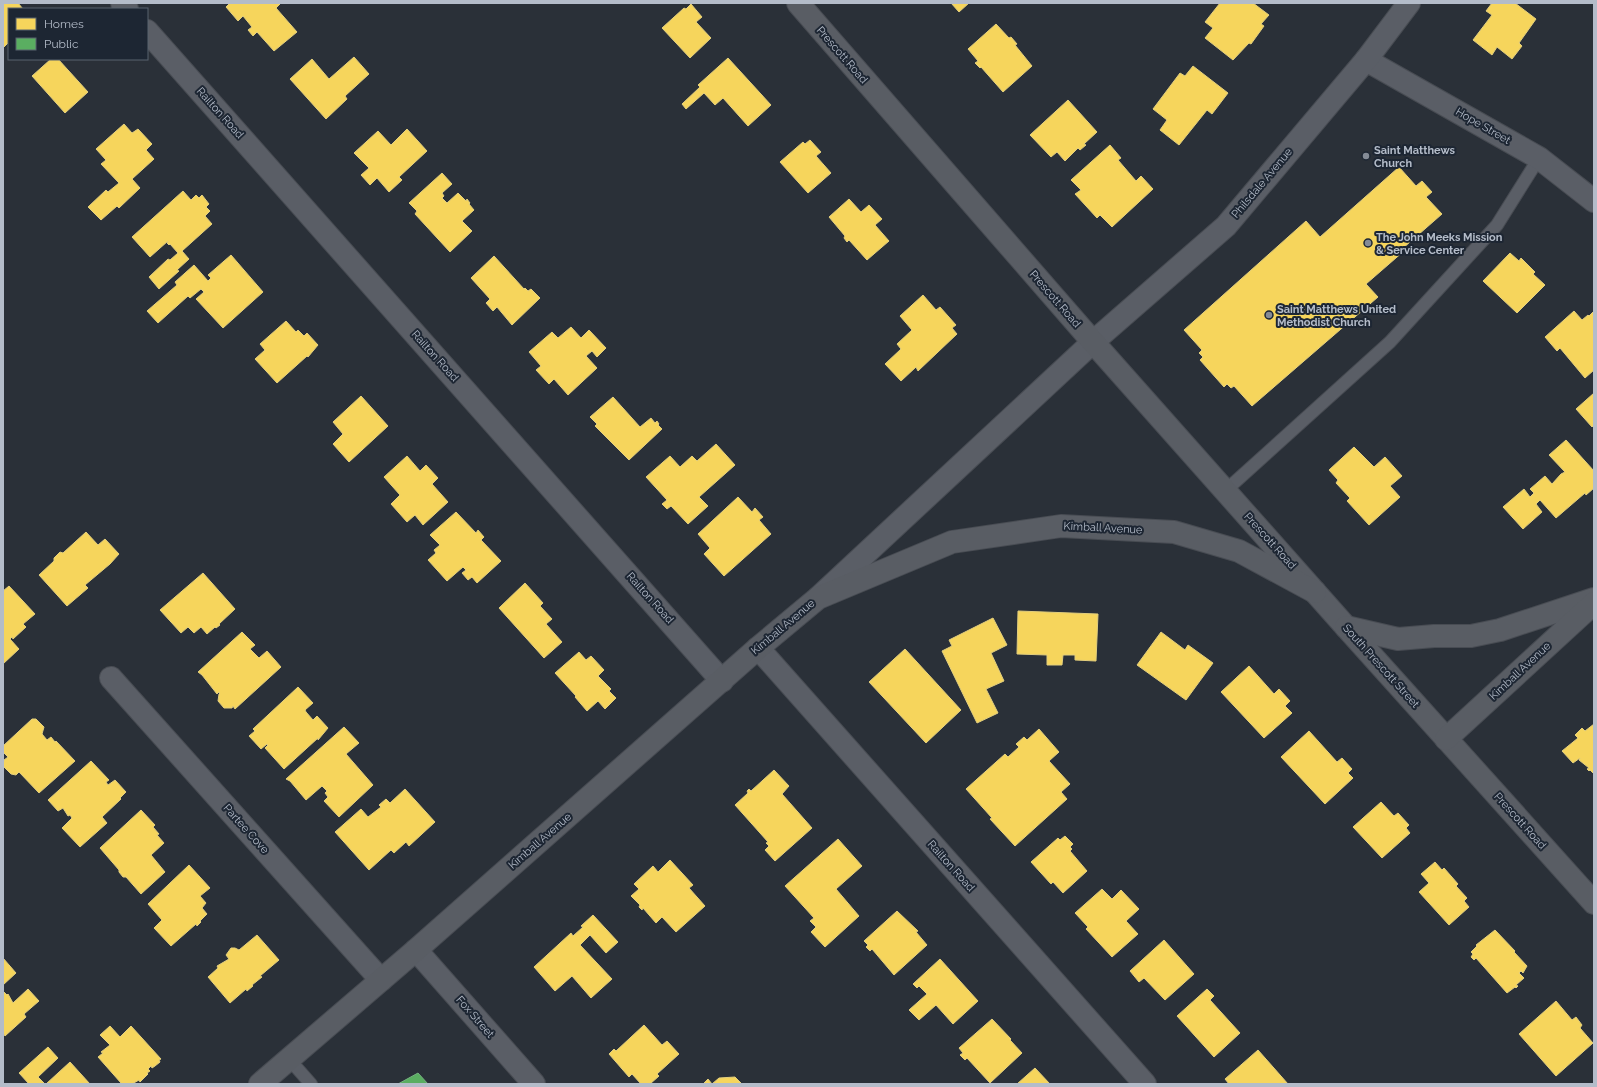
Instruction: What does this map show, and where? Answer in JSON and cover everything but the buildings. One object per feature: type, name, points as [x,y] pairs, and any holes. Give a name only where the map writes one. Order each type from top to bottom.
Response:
[{"type":"main road","name":"Prescott Road","points":[[798,3],[1093,342],[1315,592]]},
{"type":"main road","name":"Kimball Avenue","points":[[260,1084],[416,950],[758,648],[818,598],[952,542],[1060,526],[1174,532],[1239,551],[1315,592]]},
{"type":"main road","name":"South Prescott Street","points":[[1315,592],[1446,739]]},
{"type":"main road","points":[[1346,627],[1398,639],[1434,636],[1472,636],[1500,630],[1594,599]]},
{"type":"main road","name":"Kimball Avenue","points":[[1446,739],[1594,603]]},
{"type":"main road","name":"Prescott Road","points":[[1446,739],[1594,903]]},
{"type":"street","name":"Philsdale Avenue","points":[[1093,342],[1226,226],[1366,60],[1409,3]]},
{"type":"street","name":"Railton Road","points":[[148,32],[722,681]]},
{"type":"street","name":"Hope Street","points":[[1366,60],[1539,158],[1594,201]]},
{"type":"street","name":"Kimball Avenue","points":[[818,598],[1093,342]]},
{"type":"street","name":"Railton Road","points":[[758,648],[1144,1084]]},
{"type":"street","name":"Partee Cove","points":[[111,678],[381,980]]},
{"type":"street","name":"Fox Street","points":[[416,950],[534,1084]]},
{"type":"lane","points":[[1225,491],[1390,342],[1497,225],[1539,158]]},
{"type":"lane","points":[[289,1059],[311,1084]]},
{"type":"place","name":"Saint Matthews Church","points":[[1366,156]]},
{"type":"place","name":"The John Meeks Mission & Service Center","points":[[1368,243]]},
{"type":"place","name":"Saint Matthews United Methodist Church","points":[[1269,315]]}]
